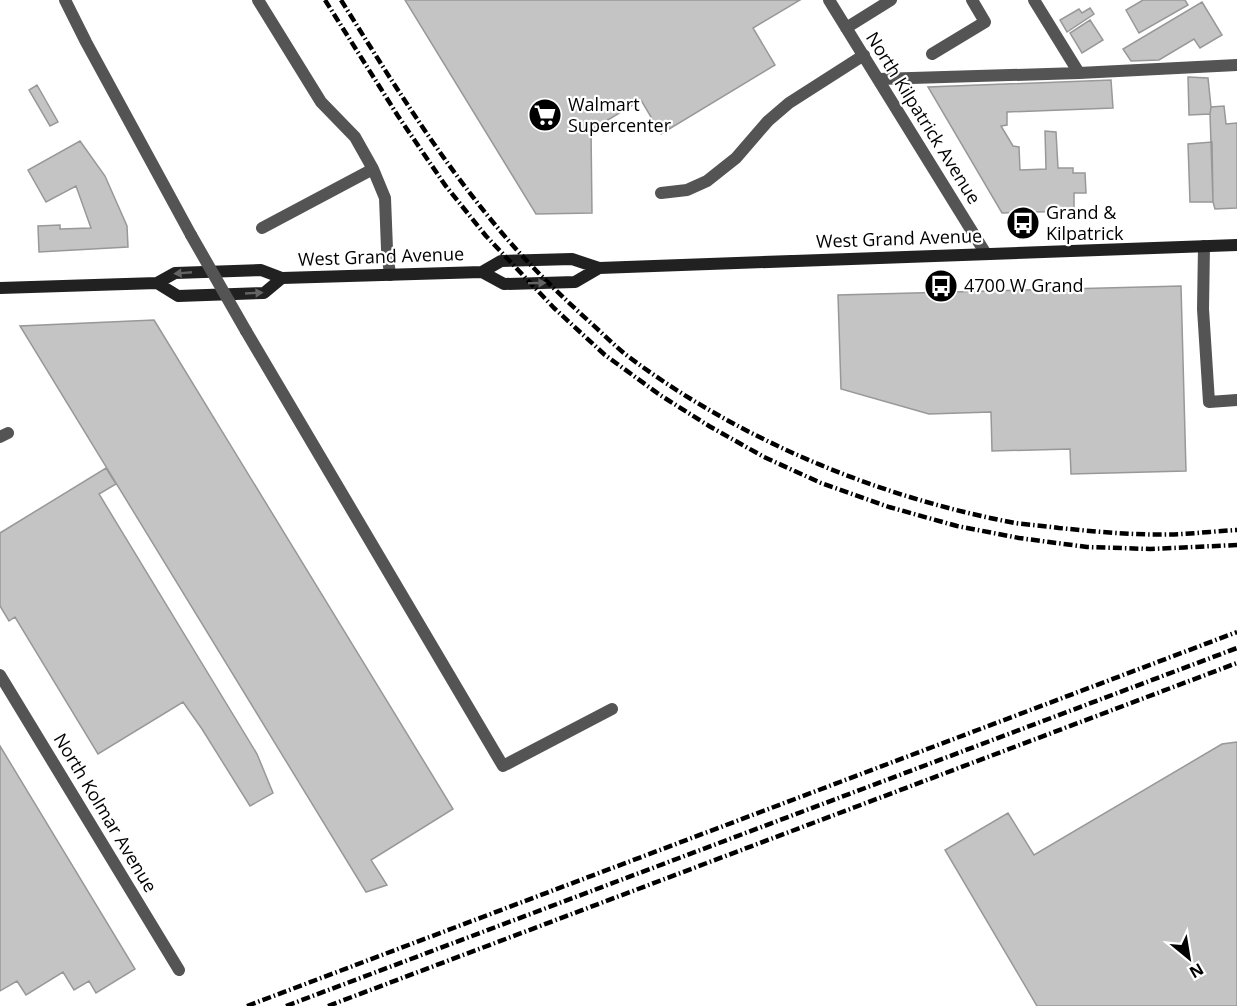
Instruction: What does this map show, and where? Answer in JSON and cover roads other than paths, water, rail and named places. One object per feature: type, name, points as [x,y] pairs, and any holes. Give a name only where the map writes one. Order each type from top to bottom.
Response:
[{"type":"main road","name":"West Grand Avenue","points":[[0,288],[157,283],[175,273],[261,270],[282,279],[482,272],[501,261],[572,259],[598,268],[1237,245]]},
{"type":"main road","name":"West Grand Avenue","points":[[482,272],[504,284],[575,282],[598,268]]},
{"type":"main road","name":"West Grand Avenue","points":[[157,283],[178,296],[264,293],[282,279]]},
{"type":"street","points":[[65,0],[191,235],[502,766],[612,709]]},
{"type":"street","points":[[258,0],[321,102],[356,137],[373,168],[385,198],[390,275]]},
{"type":"street","name":"North Kilpatrick Avenue","points":[[829,0],[986,254]]},
{"type":"street","points":[[846,28],[891,0]]},
{"type":"street","points":[[932,54],[985,22],[972,0]]},
{"type":"street","points":[[1034,0],[1078,73]]},
{"type":"street","points":[[661,193],[687,190],[707,181],[736,158],[768,121],[789,103],[864,55]]},
{"type":"street","points":[[879,79],[1237,65]]},
{"type":"street","points":[[262,228],[373,168]]},
{"type":"street","points":[[1203,246],[1203,309],[1209,402],[1237,399]]},
{"type":"street","name":"North Kolmar Avenue","points":[[0,675],[179,970]]},
{"type":"railway","points":[[325,0],[398,116],[445,185],[486,236],[554,308],[605,355],[660,395],[709,426],[764,457],[821,483],[889,507],[957,526],[1019,538],[1087,547],[1150,549],[1237,545]]},
{"type":"railway","points":[[341,0],[437,149],[513,245],[557,292],[625,354],[668,385],[714,413],[810,461],[860,481],[963,512],[1015,523],[1120,533],[1189,534],[1237,530]]},
{"type":"railway","points":[[247,1006],[1237,632]]},
{"type":"railway","points":[[286,1006],[1237,648]]},
{"type":"railway","points":[[328,1006],[1237,663]]},
{"type":"place","name":"Walmart Supercenter","points":[[545,115]]},
{"type":"place","name":"Grand & Kilpatrick","points":[[1023,223]]},
{"type":"place","name":"4700 W Grand","points":[[941,286]]}]
